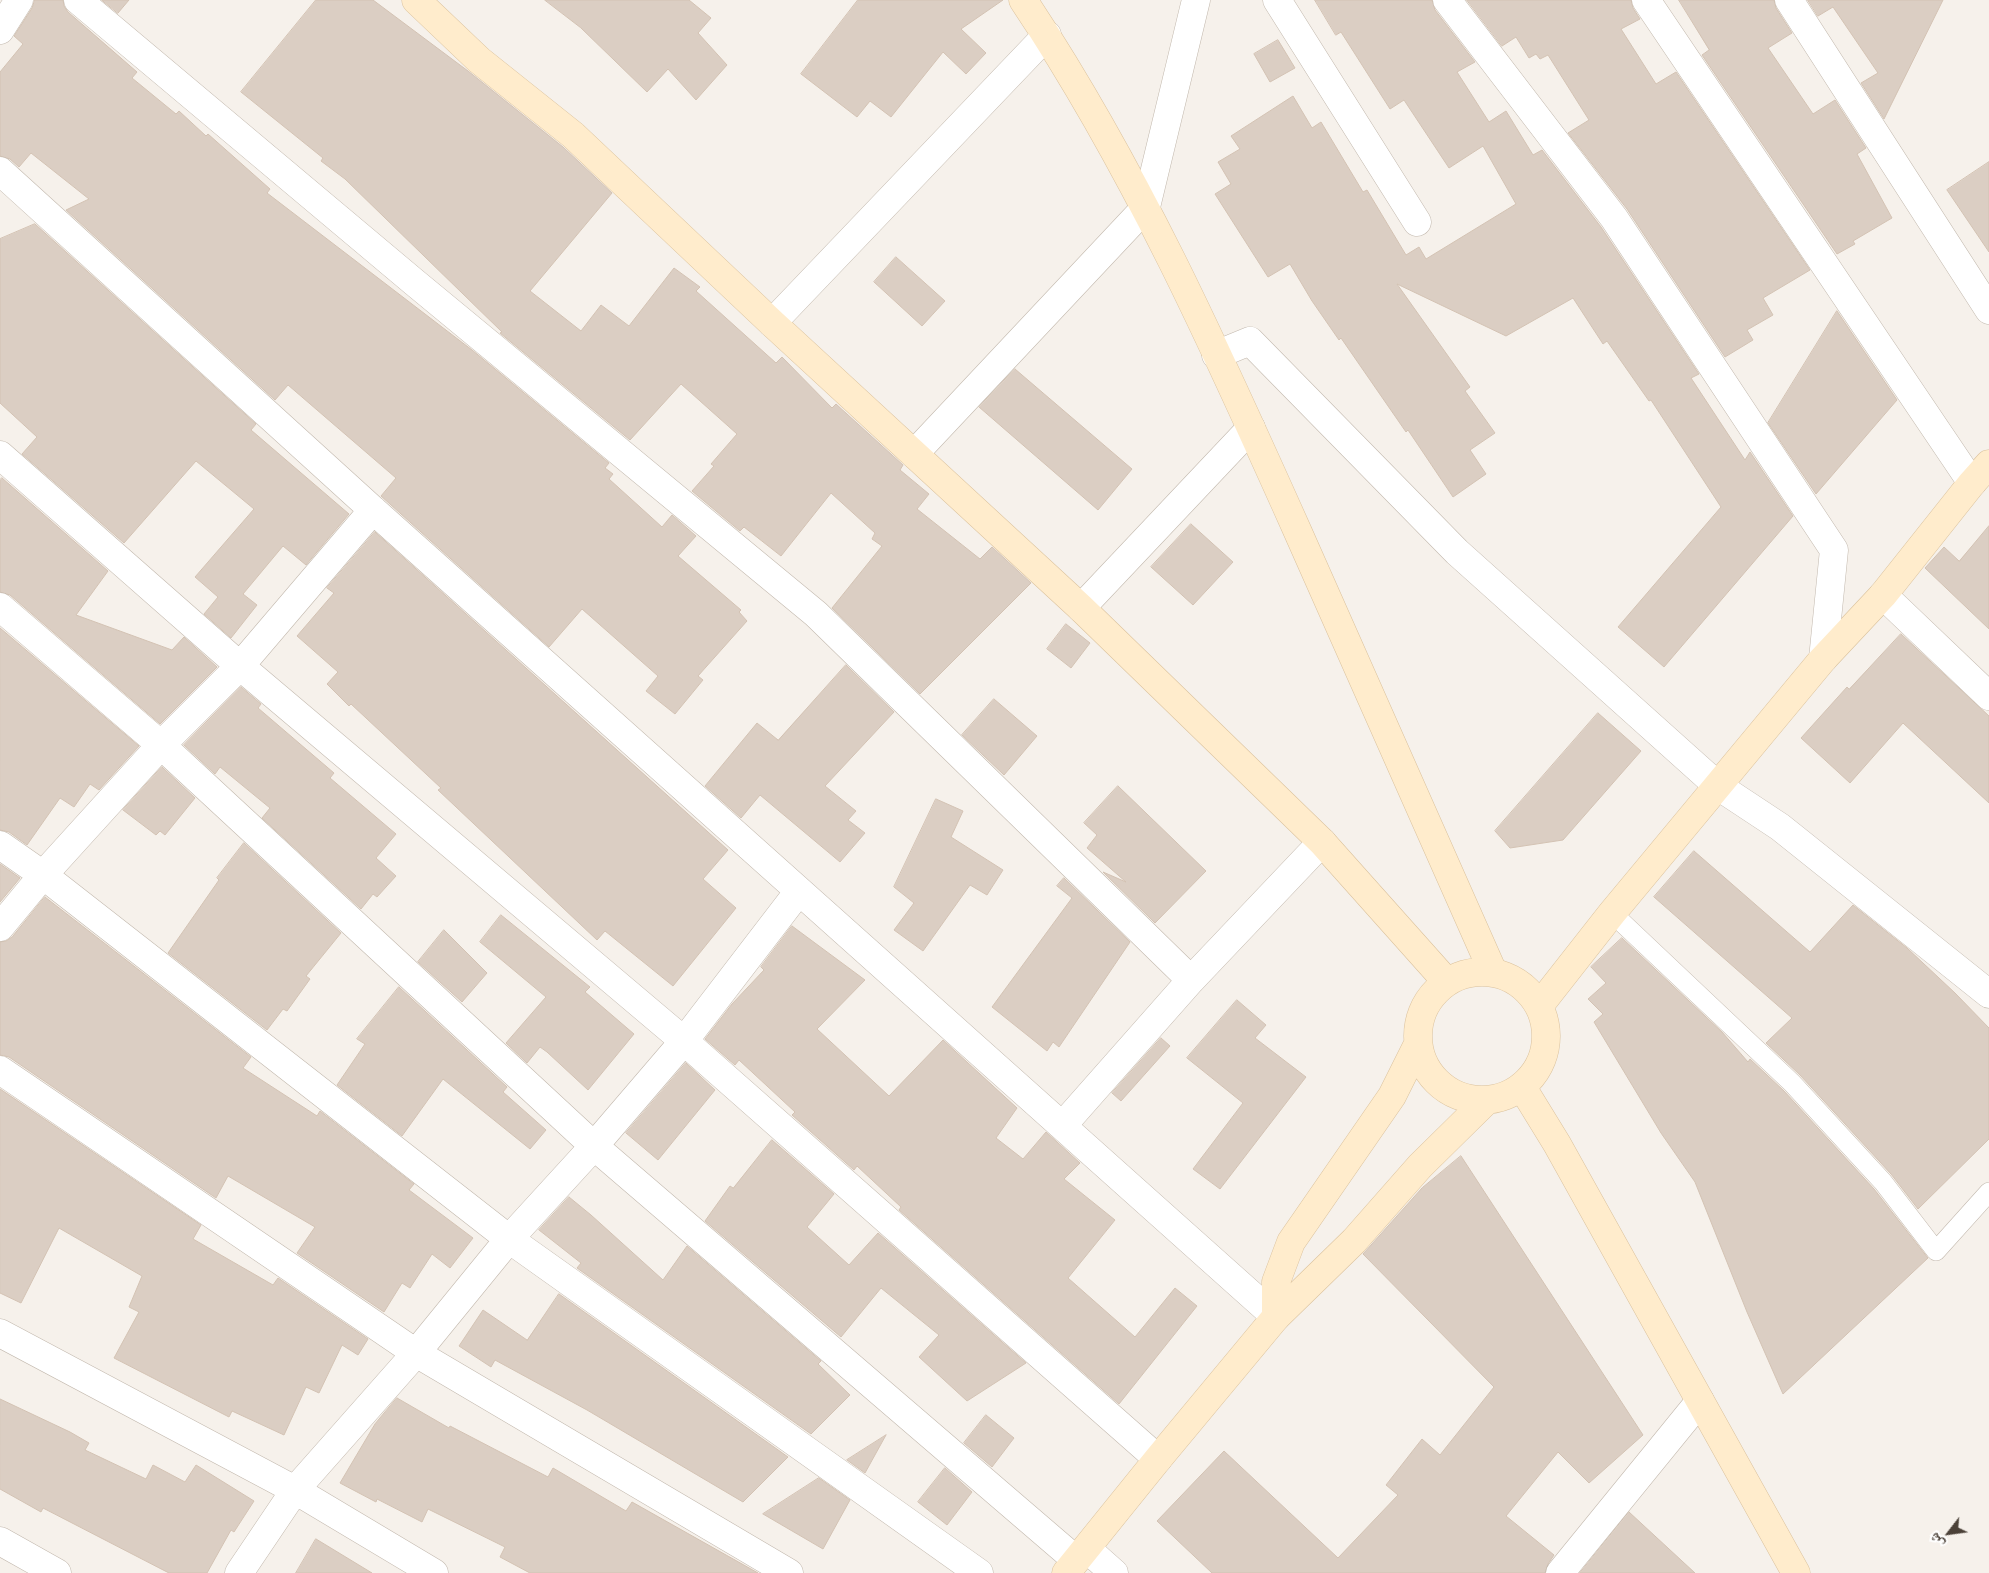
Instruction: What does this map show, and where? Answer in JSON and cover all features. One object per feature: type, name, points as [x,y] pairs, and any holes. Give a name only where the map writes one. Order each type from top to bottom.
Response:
[{"type":"main road","points":[[416,0],[479,60],[573,135],[772,323],[1081,608],[1322,842],[1446,981]]},
{"type":"main road","points":[[1024,0],[1047,35],[1146,207],[1251,428],[1493,972]]},
{"type":"main road","points":[[1539,1006],[1612,912],[1823,659],[1883,595],[1980,473]]},
{"type":"main road","points":[[1469,972],[1493,972],[1508,976],[1520,984],[1539,1006],[1546,1028],[1545,1050],[1537,1070],[1522,1087],[1503,1097],[1485,1102],[1462,1098],[1440,1086],[1425,1067],[1418,1044],[1418,1020],[1429,998],[1446,981],[1469,972]]},
{"type":"main road","points":[[1276,1317],[1276,1282],[1291,1242],[1392,1096],[1418,1044]]},
{"type":"main road","points":[[1522,1087],[1557,1144],[1796,1573]]},
{"type":"main road","points":[[1076,1560],[1276,1317],[1354,1241],[1420,1166],[1485,1102]]},
{"type":"street","points":[[0,30],[19,0]]},
{"type":"street","points":[[78,0],[414,282],[816,614],[1191,980]]},
{"type":"street","points":[[914,454],[1146,207],[1196,0]]},
{"type":"street","points":[[1277,0],[1417,222]]},
{"type":"street","points":[[1447,0],[1614,218],[1834,550],[1823,659]]},
{"type":"street","points":[[1646,0],[1980,473]]},
{"type":"street","points":[[1789,0],[1989,310]]},
{"type":"street","points":[[772,323],[1047,35]]},
{"type":"street","points":[[0,171],[373,510],[1276,1317]]},
{"type":"street","points":[[1216,355],[1250,342],[1456,552],[1718,786],[1780,827],[1989,994]]},
{"type":"street","points":[[1081,608],[1251,428]]},
{"type":"street","points":[[0,455],[240,666],[684,1041],[1158,1459]]},
{"type":"street","points":[[0,927],[161,745],[240,666],[373,510]]},
{"type":"street","points":[[1883,595],[1989,696]]},
{"type":"street","points":[[0,607],[161,745],[594,1146],[1076,1560],[1114,1573]]},
{"type":"street","points":[[1063,1125],[1191,980],[1322,842]]},
{"type":"street","points":[[0,845],[44,875],[510,1239],[979,1573]]},
{"type":"street","points":[[239,1573],[295,1490],[416,1353],[510,1239],[594,1146],[684,1041],[798,891]]},
{"type":"street","points":[[0,1070],[416,1353],[788,1573]]},
{"type":"street","points":[[0,1333],[295,1490],[434,1573]]},
{"type":"street","points":[[1560,1573],[1700,1401]]},
{"type":"street","points":[[0,1542],[57,1573]]},
{"type":"lane","points":[[1612,912],[1792,1083],[1883,1182],[1936,1251],[1989,1192]]},
{"type":"building","points":[[35,0],[63,0],[68,12],[137,72],[132,78],[176,114],[179,111],[206,136],[208,134],[270,189],[267,193],[472,350],[609,463],[605,468],[613,474],[609,479],[662,527],[672,515],[696,536],[678,556],[741,610],[739,612],[747,621],[698,676],[703,680],[675,714],[646,691],[658,676],[582,609],[549,647],[381,496],[396,478],[288,385],[275,400],[66,210],[89,199],[31,153],[19,167],[10,159],[0,156],[0,72],[23,44],[14,36]]},
{"type":"building","points":[[102,0],[129,0],[118,13]]},
{"type":"building","points":[[316,0],[373,0],[468,71],[563,147],[612,193],[530,291],[581,331],[601,305],[629,326],[674,268],[700,287],[696,291],[776,363],[782,357],[832,408],[836,404],[903,465],[900,470],[929,494],[917,509],[980,559],[992,547],[1031,583],[920,694],[832,608],[882,546],[872,539],[875,533],[831,493],[781,556],[744,527],[740,531],[692,491],[714,466],[711,464],[737,434],[681,384],[630,440],[500,333],[502,332],[345,179],[321,161],[323,158],[241,92]]},
{"type":"building","points":[[545,0],[689,0],[711,18],[698,33],[727,65],[696,100],[668,69],[647,92],[581,28]]},
{"type":"building","points":[[858,0],[1003,0],[961,29],[986,53],[966,74],[943,52],[891,117],[870,101],[857,117],[801,74]]},
{"type":"building","points":[[1315,0],[1432,0],[1435,10],[1475,62],[1457,72],[1489,122],[1506,111],[1533,155],[1542,150],[1601,227],[1699,374],[1691,378],[1745,460],[1750,452],[1793,516],[1664,667],[1618,627],[1721,507],[1651,400],[1649,401],[1607,341],[1603,344],[1573,298],[1506,336],[1397,284],[1470,387],[1465,391],[1495,433],[1470,450],[1486,474],[1453,497],[1408,430],[1406,432],[1341,338],[1339,340],[1312,301],[1290,264],[1268,277],[1215,194],[1231,184],[1218,162],[1240,149],[1231,136],[1293,96],[1312,128],[1321,122],[1363,192],[1367,190],[1406,255],[1419,247],[1426,259],[1516,204],[1483,146],[1449,168],[1404,100],[1390,109],[1341,32],[1336,35]]},
{"type":"building","points":[[1467,0],[1631,0],[1633,8],[1640,19],[1621,29],[1656,84],[1676,72],[1810,270],[1763,298],[1773,315],[1747,330],[1753,340],[1725,357],[1627,209],[1568,133],[1589,120],[1548,55],[1540,59],[1536,54],[1529,58],[1516,37],[1502,46]]},
{"type":"building","points":[[1679,0],[1774,0],[1776,8],[1792,33],[1768,48],[1813,114],[1835,100],[1866,148],[1857,154],[1892,218],[1853,241],[1855,244],[1837,254],[1702,55],[1709,50]]},
{"type":"building","points":[[1808,0],[1943,0],[1884,119],[1861,83],[1878,73],[1833,7],[1818,16]]},
{"type":"building","points":[[1278,40],[1295,68],[1270,82],[1254,54]]},
{"type":"building","points":[[1989,162],[1989,252],[1947,190]]},
{"type":"building","points":[[35,224],[256,424],[251,430],[349,514],[306,565],[283,546],[243,594],[257,605],[231,638],[204,614],[218,597],[195,577],[254,509],[196,461],[124,543],[22,454],[37,437],[0,403],[0,239]]},
{"type":"building","points":[[896,257],[945,301],[922,326],[874,282]]},
{"type":"building","points":[[1837,311],[1897,400],[1816,494],[1768,423]]},
{"type":"building","points":[[1015,369],[1132,469],[1098,510],[979,407]]},
{"type":"building","points":[[2,478],[108,571],[76,615],[172,650],[184,637],[217,667],[160,724],[10,595],[0,592],[0,480]]},
{"type":"building","points":[[1191,524],[1233,562],[1193,605],[1151,567]]},
{"type":"building","points":[[1989,526],[1989,629],[1925,568],[1944,547],[1959,561]]},
{"type":"building","points":[[375,532],[728,850],[703,879],[736,908],[673,986],[605,931],[597,940],[438,790],[441,788],[327,684],[338,672],[297,636],[334,593],[327,588]]},
{"type":"building","points":[[1066,624],[1090,643],[1071,668],[1047,649]]},
{"type":"building","points":[[0,628],[139,746],[99,790],[90,784],[74,807],[60,798],[27,845],[9,832],[0,830]]},
{"type":"building","points":[[1901,634],[1989,716],[1989,803],[1903,723],[1850,783],[1801,738],[1847,687],[1849,689]]},
{"type":"building","points":[[846,665],[894,712],[825,786],[856,811],[848,820],[865,833],[840,862],[760,795],[741,818],[705,786],[757,723],[778,740]]},
{"type":"building","points":[[241,687],[261,704],[258,708],[334,773],[330,778],[396,834],[376,858],[396,876],[377,897],[373,894],[361,909],[262,818],[270,808],[220,767],[215,774],[184,745]]},
{"type":"building","points":[[994,699],[1037,736],[1004,775],[962,735]]},
{"type":"building","points":[[1598,713],[1641,751],[1563,840],[1510,848],[1495,831]]},
{"type":"building","points":[[162,767],[195,798],[165,835],[160,831],[156,835],[123,810]]},
{"type":"building","points":[[1118,786],[1206,871],[1155,923],[1103,872],[1126,882],[1087,848],[1097,835],[1084,823]]},
{"type":"building","points":[[936,799],[963,811],[951,837],[1003,870],[987,895],[970,885],[923,951],[894,930],[914,903],[894,887]]},
{"type":"building","points":[[244,843],[341,933],[306,976],[310,979],[287,1011],[283,1009],[267,1030],[168,953],[219,880],[217,878]]},
{"type":"building","points":[[1694,851],[1810,952],[1853,905],[1907,948],[1989,1028],[1989,1139],[1918,1209],[1891,1174],[1800,1075],[1766,1043],[1792,1018],[1654,897]]},
{"type":"building","points":[[0,864],[20,878],[0,902]]},
{"type":"building","points":[[1064,878],[1130,942],[1059,1047],[1053,1042],[1047,1051],[992,1007],[1072,898],[1057,886]]},
{"type":"building","points":[[45,897],[251,1057],[243,1068],[317,1116],[320,1111],[414,1184],[409,1190],[473,1238],[450,1268],[432,1254],[410,1288],[402,1283],[384,1312],[297,1253],[315,1227],[228,1176],[216,1198],[9,1057],[0,1055],[0,942],[12,937]]},
{"type":"building","points":[[501,915],[590,987],[585,992],[634,1034],[588,1090],[540,1047],[527,1063],[506,1043],[546,997],[480,942]]},
{"type":"building","points":[[792,926],[865,980],[817,1029],[889,1096],[943,1040],[1017,1108],[996,1138],[1023,1159],[1046,1132],[1080,1163],[1064,1179],[1115,1220],[1068,1278],[1135,1337],[1175,1288],[1197,1306],[1119,1404],[899,1210],[901,1207],[857,1166],[854,1170],[792,1115],[795,1112],[739,1060],[735,1065],[705,1039],[732,1004],[764,970],[761,967]]},
{"type":"building","points":[[444,930],[487,973],[462,1002],[418,962]]},
{"type":"building","points":[[1622,938],[1722,1032],[1748,1062],[1750,1059],[1784,1091],[1874,1189],[1928,1258],[1783,1394],[1747,1312],[1695,1182],[1661,1133],[1594,1022],[1603,1014],[1588,999],[1606,983],[1591,967]]},
{"type":"building","points":[[399,987],[507,1087],[503,1092],[546,1130],[530,1149],[443,1079],[402,1136],[337,1085],[365,1044],[357,1039]]},
{"type":"building","points":[[1237,1000],[1266,1025],[1255,1038],[1306,1077],[1220,1189],[1193,1169],[1243,1103],[1187,1058]]},
{"type":"building","points":[[1161,1038],[1170,1046],[1121,1101],[1112,1093]]},
{"type":"building","points":[[686,1063],[715,1090],[658,1160],[626,1133]]},
{"type":"building","points":[[0,1089],[201,1225],[193,1239],[273,1285],[278,1278],[368,1339],[358,1355],[342,1345],[319,1393],[306,1387],[284,1435],[232,1411],[229,1417],[114,1358],[139,1312],[129,1307],[142,1276],[59,1228],[21,1303],[0,1293]]},
{"type":"building","points":[[772,1140],[834,1194],[807,1227],[849,1265],[878,1233],[1026,1363],[967,1401],[919,1357],[939,1335],[881,1288],[841,1337],[705,1221],[730,1186],[733,1188]]},
{"type":"building","points":[[1461,1156],[1643,1435],[1589,1483],[1558,1452],[1506,1516],[1554,1555],[1545,1573],[1212,1573],[1157,1521],[1224,1451],[1338,1558],[1398,1495],[1386,1485],[1422,1439],[1440,1455],[1494,1387],[1363,1254],[1422,1188]]},
{"type":"building","points":[[569,1197],[663,1280],[687,1246],[821,1361],[818,1364],[850,1395],[811,1434],[577,1268],[581,1263],[539,1230]]},
{"type":"building","points":[[559,1294],[788,1457],[743,1502],[587,1410],[495,1360],[491,1367],[459,1346],[483,1310],[527,1340]]},
{"type":"building","points":[[397,1398],[449,1428],[450,1426],[548,1477],[553,1468],[626,1511],[632,1502],[758,1573],[530,1573],[500,1557],[505,1547],[428,1509],[422,1522],[377,1499],[376,1502],[340,1483],[375,1424]]},
{"type":"building","points":[[0,1399],[70,1432],[89,1443],[85,1450],[146,1479],[153,1465],[185,1482],[196,1465],[254,1501],[234,1532],[231,1530],[207,1573],[169,1573],[43,1508],[41,1512],[0,1489]]},
{"type":"building","points":[[986,1415],[1014,1438],[992,1467],[964,1443]]},
{"type":"building","points":[[886,1435],[865,1473],[847,1460]]},
{"type":"building","points":[[945,1468],[972,1492],[947,1525],[918,1502]]},
{"type":"building","points":[[819,1478],[850,1500],[823,1549],[763,1514]]},
{"type":"building","points":[[1629,1512],[1695,1573],[1580,1573]]},
{"type":"building","points":[[316,1539],[372,1573],[296,1573]]}]
